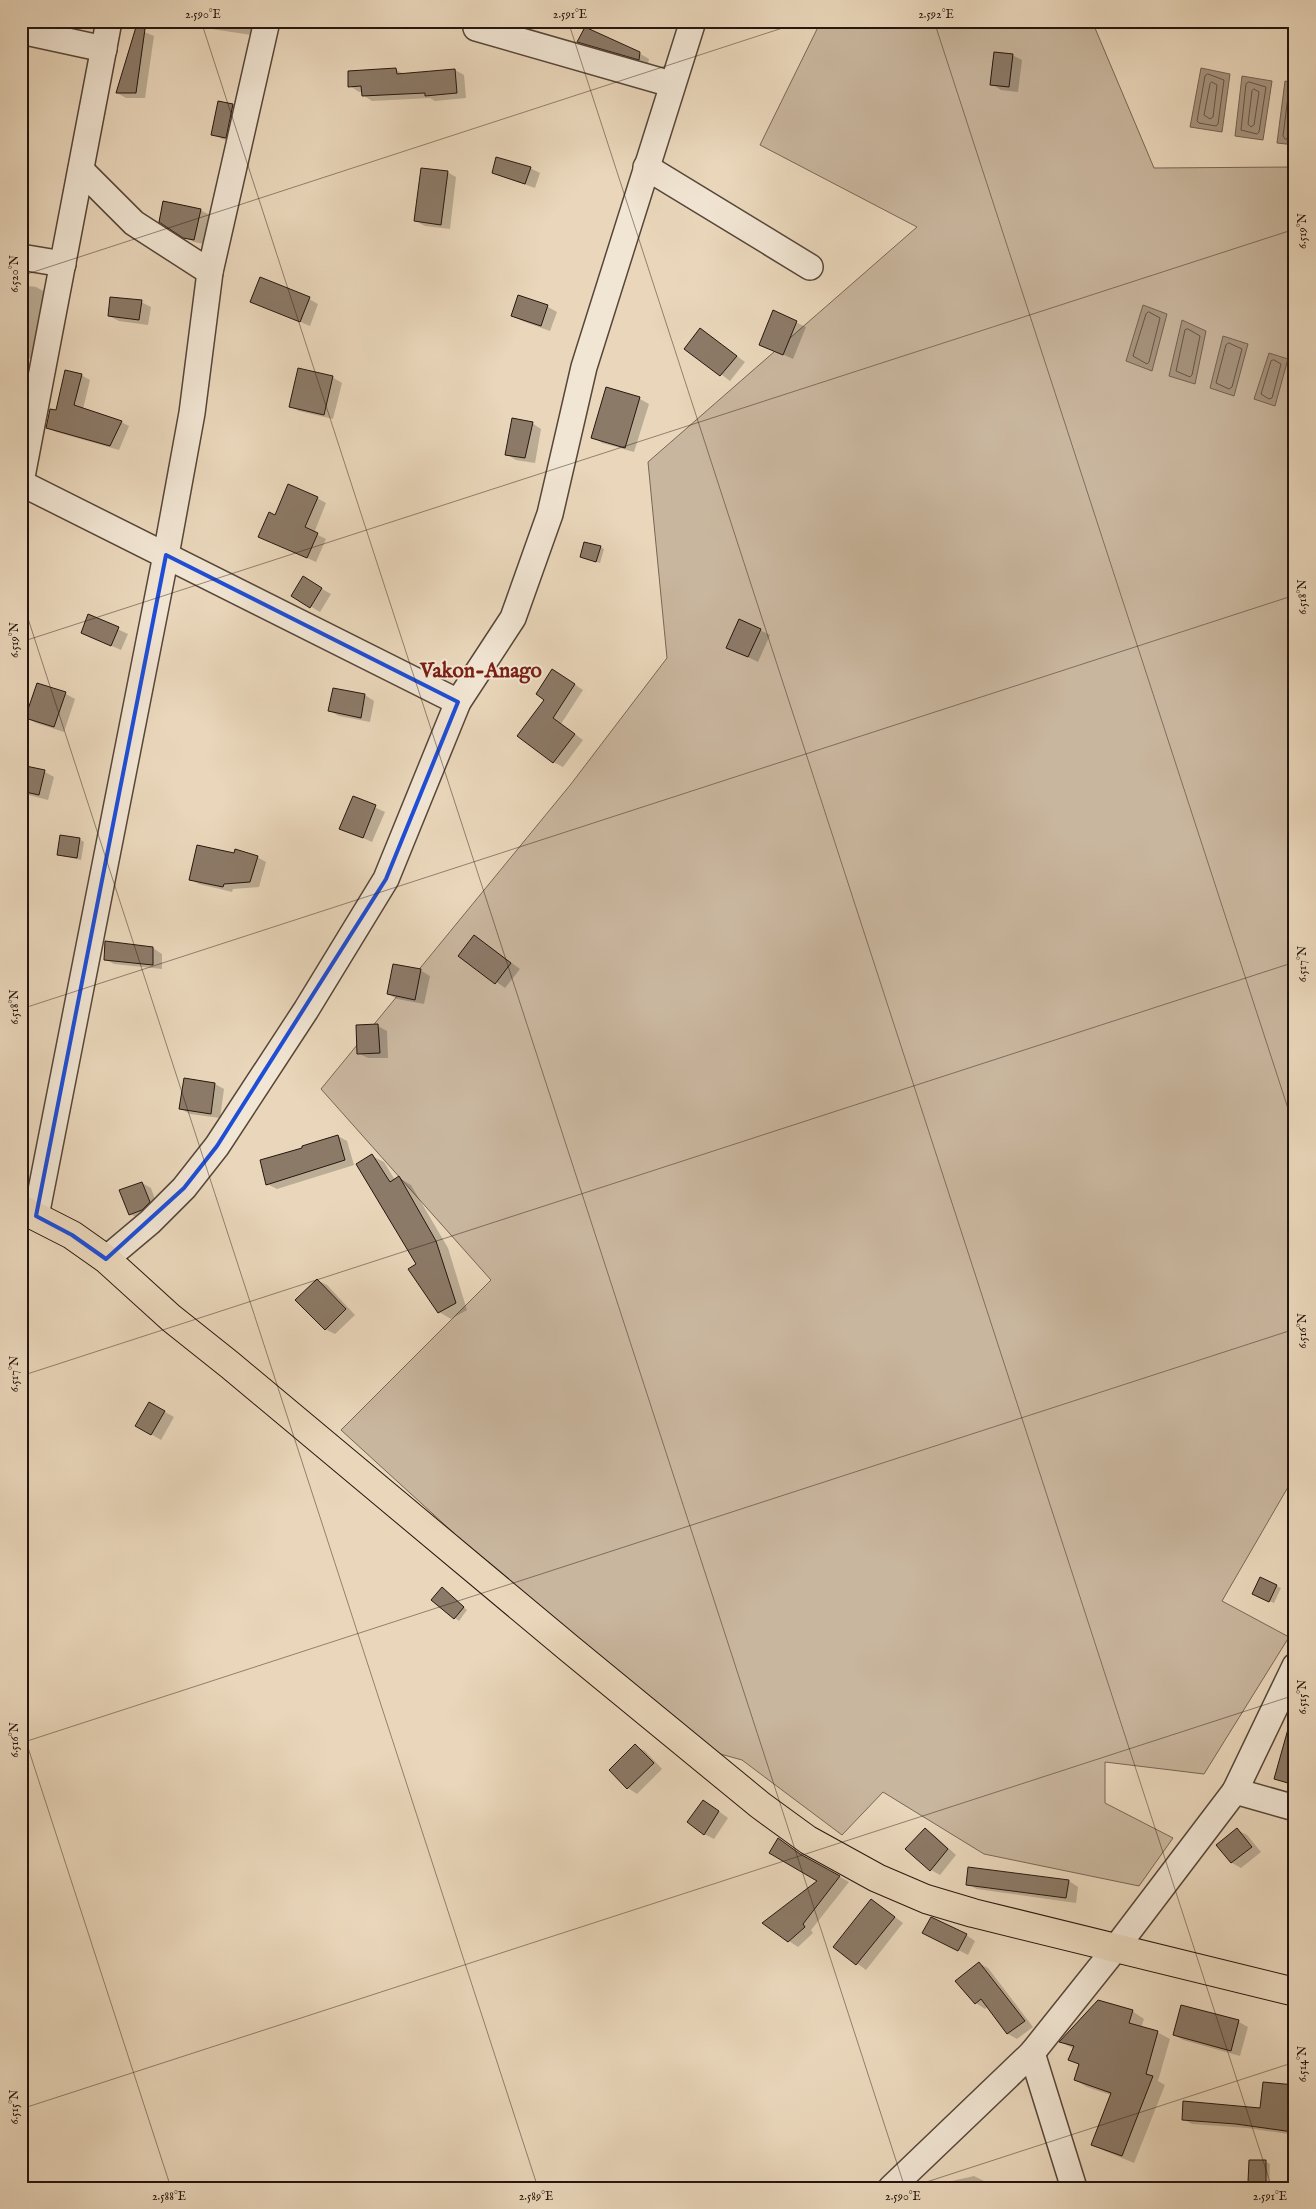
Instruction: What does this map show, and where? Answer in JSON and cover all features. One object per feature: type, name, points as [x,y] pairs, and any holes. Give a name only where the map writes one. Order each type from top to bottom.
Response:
[{"type":"main road","points":[[28,1213],[72,1235],[106,1259],[171,1318],[570,1649],[753,1798],[808,1840],[877,1878],[926,1899],[973,1913],[1115,1949],[1295,1992]]},
{"type":"street","points":[[109,21],[21,482],[458,702]]},
{"type":"street","points":[[28,1213],[166,555],[192,413],[210,272],[267,21]]},
{"type":"street","points":[[478,21],[476,28],[672,84]]},
{"type":"street","points":[[106,1259],[150,1222],[184,1188],[216,1146],[306,1010],[386,879],[458,702],[513,618],[547,523],[584,367],[693,21]]},
{"type":"street","points":[[21,31],[104,48]]},
{"type":"street","points":[[646,168],[810,267]]},
{"type":"street","points":[[81,170],[134,223],[210,272]]},
{"type":"street","points":[[21,257],[63,264]]},
{"type":"street","points":[[891,2188],[1032,2053],[1115,1949],[1234,1791],[1295,1666]]},
{"type":"street","points":[[1234,1791],[1295,1808]]},
{"type":"street","points":[[1032,2053],[1074,2188]]},
{"type":"highlighted area","points":[[166,555],[458,702],[386,879],[217,1146],[184,1188],[106,1259],[72,1235],[36,1216]]},
{"type":"shaded area","points":[[821,21],[1092,21],[1154,168],[1295,167],[1295,1475],[1222,1601],[1289,1637],[1204,1774],[1105,1762],[1105,1803],[1173,1838],[1139,1886],[984,1854],[883,1792],[842,1835],[742,1760],[713,1752],[537,1609],[341,1430],[491,1280],[321,1089],[571,784],[667,658],[648,462],[917,227],[760,145]]},
{"type":"water","points":[[1201,68],[1230,74],[1222,132],[1190,127]]},
{"type":"water","points":[[1242,76],[1272,81],[1263,140],[1235,136]]},
{"type":"water","points":[[1285,81],[1295,83],[1295,145],[1277,143]]},
{"type":"water","points":[[1143,305],[1167,314],[1152,371],[1126,361]]},
{"type":"water","points":[[1182,320],[1206,331],[1195,384],[1169,376]]},
{"type":"water","points":[[1223,336],[1248,344],[1234,396],[1210,388]]},
{"type":"water","points":[[1269,353],[1288,359],[1275,406],[1254,399]]},
{"type":"building","points":[[136,27],[145,29],[136,93],[116,93]]},
{"type":"building","points":[[585,27],[640,52],[639,60],[577,42]]},
{"type":"building","points":[[994,52],[1013,54],[1009,87],[990,85]]},
{"type":"building","points":[[396,68],[397,74],[455,69],[457,93],[425,96],[425,93],[362,96],[361,86],[348,87],[348,71]]},
{"type":"building","points":[[218,101],[233,104],[226,138],[211,135]]},
{"type":"building","points":[[496,157],[531,167],[525,184],[492,173]]},
{"type":"building","points":[[421,168],[448,171],[441,225],[414,221]]},
{"type":"building","points":[[163,201],[201,209],[194,240],[183,238],[159,222]]},
{"type":"building","points":[[260,277],[310,297],[300,322],[250,302]]},
{"type":"building","points":[[518,295],[548,305],[541,326],[511,316]]},
{"type":"building","points":[[110,297],[142,300],[139,320],[108,316]]},
{"type":"building","points":[[773,310],[797,321],[783,355],[759,345]]},
{"type":"building","points":[[700,328],[737,356],[720,376],[684,349]]},
{"type":"building","points":[[298,368],[333,376],[324,415],[289,407]]},
{"type":"building","points":[[65,370],[82,374],[74,405],[122,421],[110,446],[46,428],[50,409],[56,410]]},
{"type":"building","points":[[606,387],[640,397],[625,448],[591,438]]},
{"type":"building","points":[[512,418],[533,422],[525,458],[505,455]]},
{"type":"building","points":[[288,484],[318,497],[305,527],[318,533],[307,558],[258,537],[269,512],[275,515]]},
{"type":"building","points":[[584,542],[601,546],[596,562],[580,557]]},
{"type":"building","points":[[303,576],[322,588],[310,608],[291,596]]},
{"type":"building","points":[[88,614],[119,627],[111,646],[81,633]]},
{"type":"building","points":[[739,619],[761,629],[748,657],[726,648]]},
{"type":"building","points":[[552,669],[575,684],[553,718],[575,734],[553,763],[517,736],[544,700],[536,694]]},
{"type":"building","points":[[37,683],[66,692],[54,727],[25,718]]},
{"type":"building","points":[[333,688],[365,694],[361,718],[328,711]]},
{"type":"building","points":[[21,765],[45,770],[39,795],[21,791]]},
{"type":"building","points":[[353,796],[376,805],[363,838],[339,829]]},
{"type":"building","points":[[60,835],[80,838],[77,858],[57,855]]},
{"type":"building","points":[[197,845],[234,853],[235,849],[258,856],[250,882],[224,884],[223,887],[189,880]]},
{"type":"building","points":[[474,935],[511,963],[495,984],[458,956]]},
{"type":"building","points":[[105,941],[153,947],[153,965],[104,960]]},
{"type":"building","points":[[393,964],[421,969],[415,1000],[387,994]]},
{"type":"building","points":[[378,1024],[380,1053],[357,1054],[356,1025]]},
{"type":"building","points":[[184,1078],[215,1083],[211,1114],[179,1109]]},
{"type":"building","points":[[338,1135],[345,1160],[266,1185],[260,1160]]},
{"type":"building","points":[[372,1154],[390,1182],[399,1176],[436,1241],[456,1303],[438,1313],[408,1269],[416,1264],[356,1164]]},
{"type":"building","points":[[142,1182],[150,1202],[142,1210],[129,1215],[119,1190]]},
{"type":"building","points":[[317,1279],[346,1309],[325,1330],[295,1300]]},
{"type":"building","points":[[149,1402],[165,1411],[151,1435],[135,1426]]},
{"type":"building","points":[[1260,1577],[1277,1585],[1269,1602],[1252,1594]]},
{"type":"building","points":[[442,1587],[464,1607],[454,1619],[431,1600]]},
{"type":"building","points":[[1290,1722],[1295,1723],[1295,1785],[1274,1779]]},
{"type":"building","points":[[635,1744],[654,1763],[627,1789],[609,1770]]},
{"type":"building","points":[[703,1800],[719,1811],[704,1835],[687,1822]]},
{"type":"building","points":[[925,1828],[948,1849],[930,1871],[905,1849]]},
{"type":"building","points":[[1237,1828],[1252,1847],[1231,1863],[1216,1845]]},
{"type":"building","points":[[778,1838],[800,1854],[840,1876],[803,1924],[805,1927],[788,1942],[762,1923],[817,1881],[769,1853]]},
{"type":"building","points":[[968,1867],[1069,1880],[1066,1898],[966,1885]]},
{"type":"building","points":[[871,1899],[895,1917],[856,1965],[833,1947]]},
{"type":"building","points":[[931,1917],[967,1934],[958,1951],[922,1933]]},
{"type":"building","points":[[979,1962],[1025,2021],[1007,2034],[981,1999],[975,2004],[955,1981]]},
{"type":"building","points":[[1098,2000],[1133,2010],[1129,2023],[1158,2031],[1146,2074],[1153,2076],[1122,2156],[1091,2145],[1111,2093],[1074,2080],[1079,2064],[1068,2060],[1074,2046],[1059,2042]]},
{"type":"building","points":[[1181,2005],[1239,2020],[1231,2051],[1173,2035]]},
{"type":"building","points":[[1263,2082],[1295,2085],[1293,2132],[1236,2124],[1182,2120],[1183,2101],[1260,2108]]},
{"type":"building","points":[[1249,2160],[1266,2160],[1266,2182],[1248,2182]]},
{"type":"district","name":"Vakon-Anago","points":[[481,671]]}]
